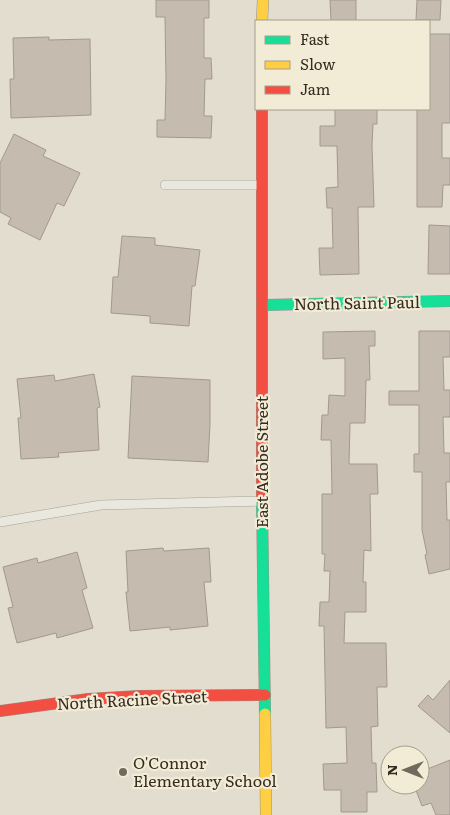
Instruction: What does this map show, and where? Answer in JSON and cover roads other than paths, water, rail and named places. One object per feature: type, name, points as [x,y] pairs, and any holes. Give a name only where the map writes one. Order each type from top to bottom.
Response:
[{"type":"street","points":[[262,0],[262,20]]},
{"type":"street","name":"East Adobe Street","points":[[262,110],[262,500],[266,815]]},
{"type":"street","name":"North Saint Paul","points":[[263,305],[450,301]]},
{"type":"street","name":"North Racine Street","points":[[0,711],[88,699],[139,696],[265,695]]},
{"type":"lane","points":[[165,185],[261,186]]},
{"type":"lane","points":[[0,522],[101,505],[262,500]]},
{"type":"place","name":"O'Connor Elementary School","points":[[123,772]]}]
